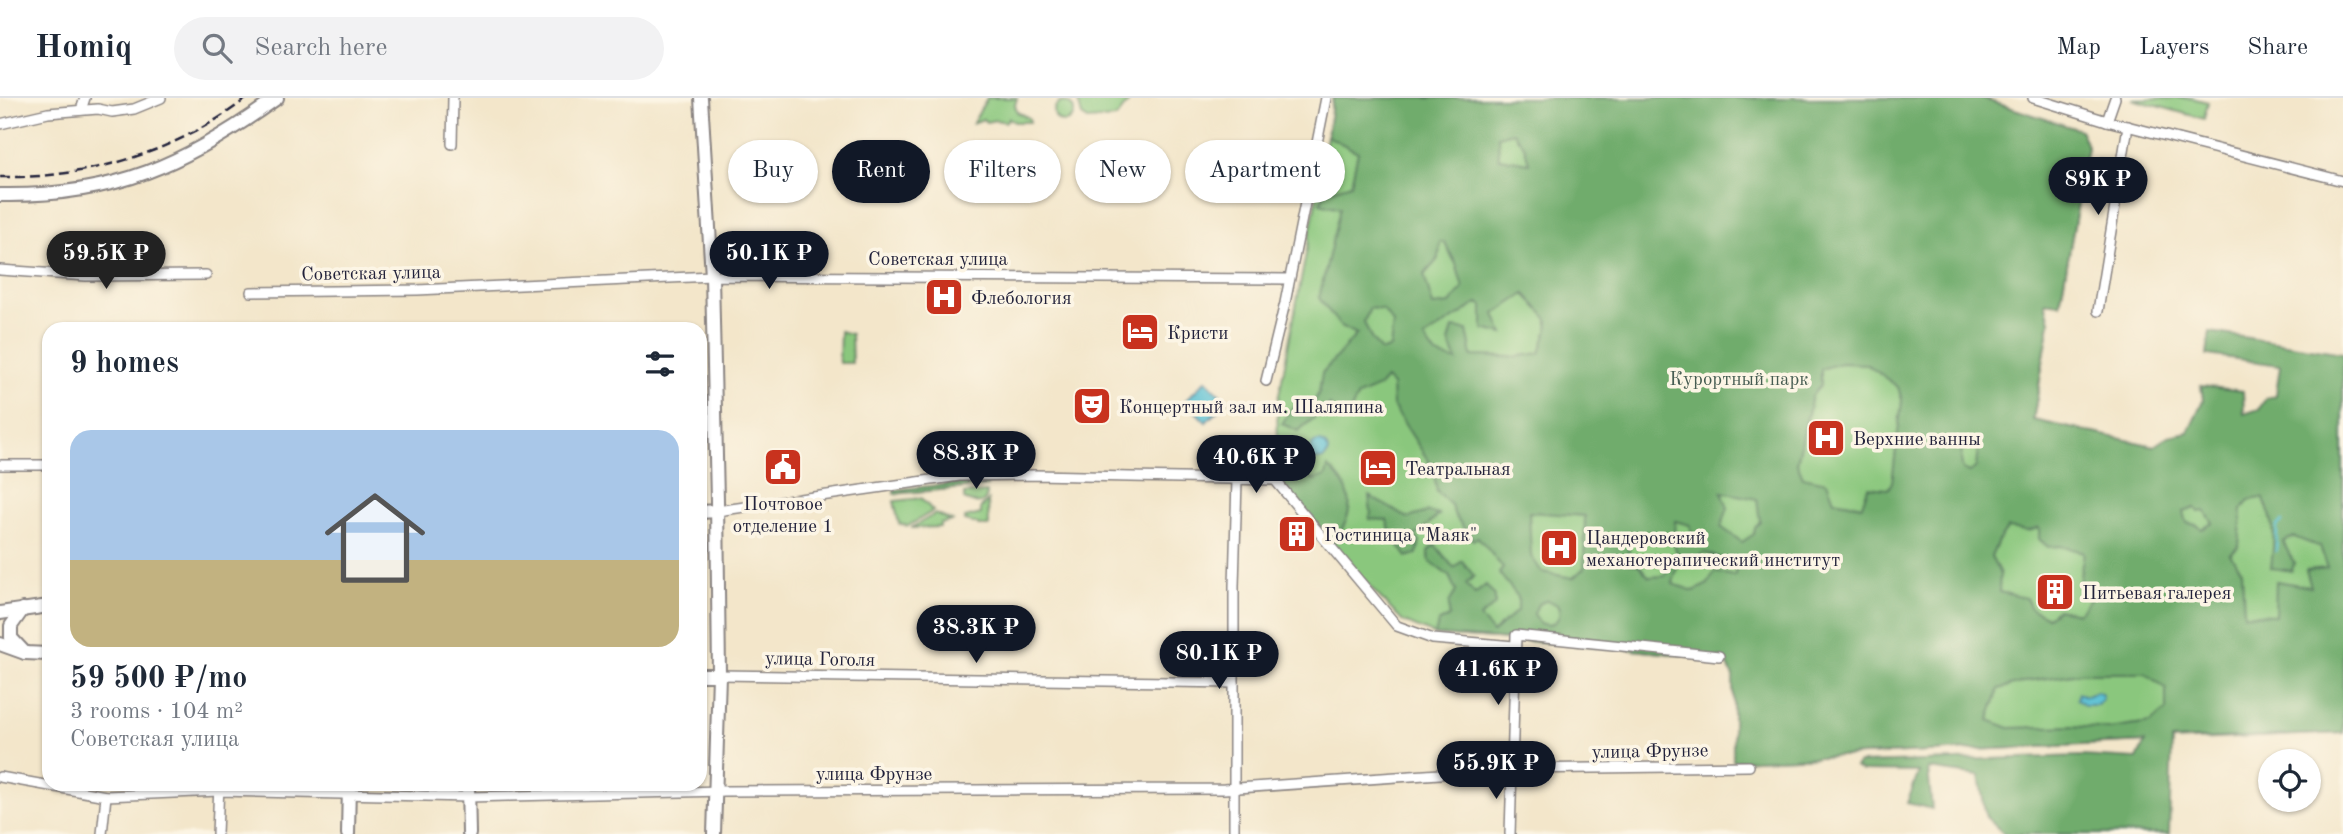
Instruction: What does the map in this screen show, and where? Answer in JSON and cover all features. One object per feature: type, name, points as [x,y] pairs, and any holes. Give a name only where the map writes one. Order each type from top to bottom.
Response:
[{"type":"main road","points":[[0,195],[28,196],[90,189],[151,172],[204,147],[277,98]]},
{"type":"main road","points":[[701,98],[712,276],[717,511],[719,675],[714,834]]},
{"type":"main road","points":[[707,512],[717,511]]},
{"type":"main road","points":[[0,613],[42,607]]},
{"type":"main road","points":[[23,609],[11,626],[10,638],[25,653]]},
{"type":"main road","points":[[0,644],[25,653],[42,653]]},
{"type":"main road","name":"улица Гоголя","points":[[707,675],[719,675]]},
{"type":"main road","points":[[348,834],[349,791]]},
{"type":"main road","points":[[468,791],[469,834]]},
{"type":"street","points":[[81,110],[87,98],[98,109]]},
{"type":"street","points":[[0,124],[48,113],[98,109],[112,112],[134,108],[161,98]]},
{"type":"street","points":[[452,144],[453,98]]},
{"type":"street","points":[[1266,381],[1326,98]]},
{"type":"street","points":[[2033,98],[2107,121],[2343,181]]},
{"type":"street","points":[[2107,121],[2115,98]]},
{"type":"street","points":[[2098,311],[2128,126]]},
{"type":"street","points":[[0,270],[86,276],[206,275]]},
{"type":"street","name":"Советская улица","points":[[251,292],[417,290],[712,276],[1288,279]]},
{"type":"street","points":[[0,465],[42,465]]},
{"type":"street","points":[[717,511],[960,477],[1035,475],[1275,480],[1397,626],[1433,639],[1514,646]]},
{"type":"street","points":[[1234,834],[1237,480]]},
{"type":"street","points":[[1510,834],[1516,635],[1719,656]]},
{"type":"street","name":"улица Гоголя","points":[[719,675],[1234,683]]},
{"type":"street","name":"улица Фрунзе","points":[[592,791],[1235,788],[1512,769],[1749,766]]},
{"type":"street","name":"улица Фрунзе","points":[[0,777],[42,785]]},
{"type":"street","name":"улица Фрунзе","points":[[78,791],[106,796],[177,791]]},
{"type":"street","points":[[217,834],[219,791]]},
{"type":"street","points":[[102,834],[106,796]]},
{"type":"green space","points":[[987,98],[1017,98],[1017,112],[1029,118],[1030,122],[1015,122],[1009,118],[1005,122],[986,122],[983,119],[973,123]]},
{"type":"green space","points":[[1077,98],[1127,98],[1128,103],[1116,118],[1088,120],[1082,116]]},
{"type":"green space","name":"Курортный парк","points":[[1333,98],[1980,98],[2080,130],[2088,147],[2060,304],[2045,302],[2050,322],[2033,420],[2154,446],[2343,463],[2343,733],[1733,761],[1733,676],[1725,659],[1571,644],[1435,635],[1402,621],[1358,574],[1271,470],[1282,455],[1278,447],[1277,405],[1316,203],[1345,203],[1345,140],[1326,140]]},
{"type":"green space","name":"Курортный парк","points":[[1333,98],[1980,98],[2080,130],[2088,147],[2060,304],[2045,302],[2050,322],[2033,420],[2154,446],[2169,436],[2188,432],[2203,400],[2201,386],[2243,391],[2244,414],[2259,409],[2266,398],[2276,395],[2280,365],[2207,355],[2210,332],[2343,353],[2343,733],[2172,740],[2169,834],[2004,834],[1986,817],[1979,776],[1928,769],[1932,809],[1907,803],[1919,772],[1862,771],[1855,767],[1859,763],[2082,756],[2137,759],[2145,742],[1733,761],[1733,676],[1725,659],[1571,644],[1435,635],[1438,623],[1449,617],[1449,603],[1456,591],[1449,576],[1430,562],[1428,551],[1435,545],[1454,568],[1462,561],[1474,576],[1466,584],[1475,594],[1486,585],[1495,596],[1495,605],[1480,617],[1492,633],[1518,610],[1518,597],[1499,573],[1503,568],[1478,537],[1473,540],[1455,516],[1451,505],[1437,492],[1433,468],[1393,406],[1392,385],[1386,379],[1379,387],[1358,396],[1350,412],[1336,415],[1330,405],[1298,431],[1282,424],[1290,410],[1297,406],[1308,415],[1319,392],[1322,373],[1357,334],[1340,326],[1319,298],[1340,208],[1320,203],[1345,203],[1345,186],[1351,184],[1358,152],[1345,145],[1345,140],[1335,140],[1327,136]],"holes":[[[1513,132],[1525,148],[1529,163],[1499,158],[1498,136]],[[1440,242],[1444,242],[1456,264],[1463,288],[1450,304],[1433,306],[1424,275],[1439,258]],[[1525,294],[1548,319],[1540,353],[1514,357],[1472,356],[1467,330],[1453,328],[1449,342],[1457,361],[1436,355],[1424,338],[1478,303],[1483,306],[1483,329],[1503,334],[1495,314]],[[1370,308],[1383,310],[1393,323],[1390,348],[1381,351],[1364,322]],[[1841,363],[1866,364],[1898,387],[1902,400],[1892,482],[1888,489],[1868,487],[1862,505],[1834,500],[1827,482],[1803,477],[1797,463],[1812,396],[1821,384],[1821,369]],[[1968,440],[1976,442],[1978,448],[1976,467],[1970,472],[1962,467],[1962,450]],[[1722,492],[1757,499],[1760,521],[1754,534],[1742,542],[1721,527],[1728,508]],[[2263,498],[2272,524],[2271,568],[2292,571],[2294,563],[2283,542],[2294,537],[2320,547],[2328,568],[2306,570],[2311,587],[2276,581],[2275,615],[2244,614],[2242,570],[2230,554],[2239,546],[2242,510],[2249,500]],[[2195,508],[2199,512],[2205,511],[2213,523],[2202,529],[2187,523],[2184,512]],[[1529,512],[1585,516],[1584,568],[1573,578],[1542,572],[1531,556]],[[1675,521],[1690,525],[1693,537],[1674,544],[1678,556],[1691,560],[1705,553],[1736,563],[1735,576],[1714,572],[1708,584],[1694,591],[1673,584],[1677,567],[1672,556],[1665,576],[1649,577],[1638,564],[1628,563],[1629,544],[1623,540],[1625,532],[1653,533],[1674,539]],[[2008,528],[2028,531],[2039,528],[2039,539],[2048,547],[2060,546],[2084,552],[2079,583],[2091,597],[2079,613],[2058,609],[2048,617],[2031,609],[2026,598],[1999,592],[2000,574],[1991,557]],[[1548,600],[1559,608],[1559,617],[1549,625],[1539,623],[1534,614],[1538,604]],[[2080,673],[2145,673],[2166,689],[2166,710],[2150,723],[2109,729],[2072,726],[2010,728],[1989,720],[1999,689],[2028,681]]]},
{"type":"green space","points":[[2191,98],[2208,102],[2204,119],[2132,99]]},
{"type":"green space","points":[[1060,102],[1068,102],[1074,112],[1068,122],[1060,122],[1054,116],[1054,108]]},
{"type":"green space","points":[[840,331],[851,334],[852,363],[839,363]]},
{"type":"green space","points":[[1288,466],[1314,480],[1326,476],[1328,467],[1344,485],[1350,504],[1345,523],[1332,543],[1271,470]]},
{"type":"green space","points":[[987,480],[987,486],[894,494],[894,490]]},
{"type":"green space","points":[[987,492],[982,503],[964,499],[964,494]]},
{"type":"green space","points":[[1369,496],[1408,518],[1428,512],[1439,515],[1415,536],[1420,542],[1417,554],[1407,557],[1391,534],[1387,520],[1369,519]]},
{"type":"green space","points":[[921,498],[933,511],[908,526],[899,524],[894,501]]},
{"type":"green space","points":[[988,501],[989,526],[978,526],[965,521],[965,518],[981,514],[981,508]]},
{"type":"green space","points":[[935,514],[952,521],[940,524],[940,527],[911,528]]},
{"type":"water","points":[[2097,160],[2106,162],[2098,197],[2093,196]]},
{"type":"water","points":[[1206,380],[1227,401],[1206,422],[1185,401]]},
{"type":"water","points":[[1319,442],[1325,445],[1328,451],[1325,457],[1319,460],[1313,457],[1310,451],[1313,445]]},
{"type":"water","points":[[2097,692],[2103,695],[2097,705],[2085,705],[2077,699],[2079,693],[2086,696]]},
{"type":"waterway","points":[[2276,551],[2277,526],[2282,522]]},
{"type":"railway","points":[[0,177],[66,173],[130,158],[192,133],[247,98]]},
{"type":"place","name":"Флебология","points":[[944,297]]},
{"type":"place","name":"Кристи","points":[[1140,332]]},
{"type":"place","name":"Концертный зал им. Шаляпина","points":[[1092,406]]},
{"type":"place","name":"Верхние ванны","points":[[1826,438]]},
{"type":"place","name":"Почтовое отделение 1","points":[[783,467]]},
{"type":"place","name":"Театральная","points":[[1378,468]]},
{"type":"place","name":"Гостиница \"Маяк\"","points":[[1297,534]]},
{"type":"place","name":"Цандеровский механотерапический институт","points":[[1559,548]]},
{"type":"place","name":"Питьевая галерея","points":[[2055,592]]}]
